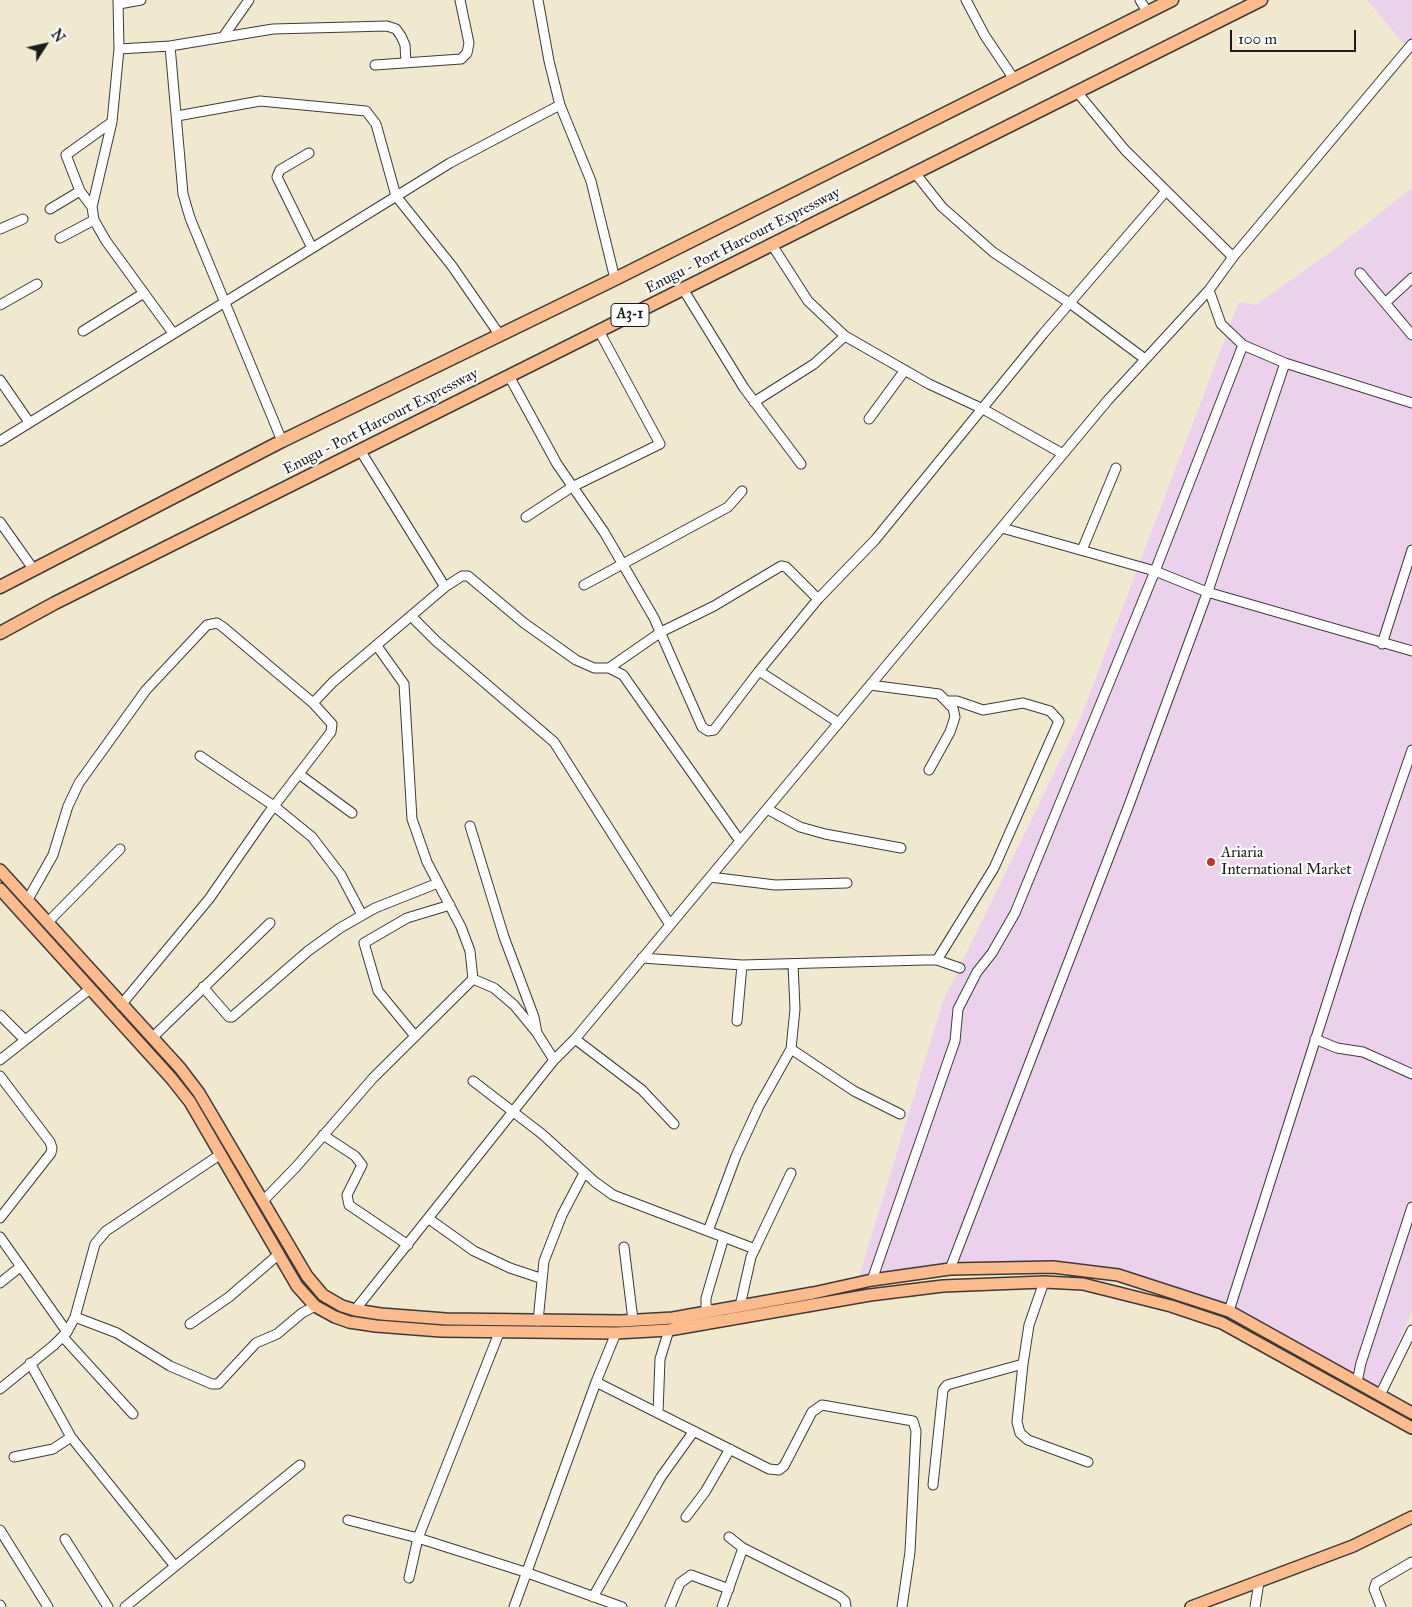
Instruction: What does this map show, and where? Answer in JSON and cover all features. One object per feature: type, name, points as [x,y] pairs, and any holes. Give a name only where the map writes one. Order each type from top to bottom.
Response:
[{"type":"highway","name":"Enugu - Port Harcourt Expressway","points":[[0,587],[282,441],[615,278],[1172,0]]},
{"type":"highway","name":"Enugu - Port Harcourt Expressway","points":[[0,633],[55,603],[1261,0]]},
{"type":"main road","points":[[0,870],[121,1005],[153,1037],[199,1093],[307,1276],[323,1295],[355,1310],[446,1319],[538,1321],[673,1318],[813,1293],[872,1280],[950,1269],[1053,1267],[1118,1275],[1229,1312],[1412,1413]]},
{"type":"main road","points":[[0,890],[171,1078],[190,1102],[297,1286],[315,1306],[349,1322],[376,1326],[499,1333],[616,1333],[669,1330],[853,1298],[943,1286],[1044,1282],[1083,1284],[1171,1306],[1222,1323],[1412,1428]]},
{"type":"main road","points":[[1191,1607],[1353,1546],[1412,1517]]},
{"type":"street","points":[[141,0],[119,2],[119,49],[112,122],[92,207],[94,220],[106,240],[173,333]]},
{"type":"street","points":[[223,36],[249,0]]},
{"type":"street","points":[[375,65],[462,59],[467,53],[469,43],[460,0]]},
{"type":"street","points":[[538,0],[549,61],[560,105],[591,181],[615,278]]},
{"type":"street","points":[[966,0],[985,36],[1014,79]]},
{"type":"street","points":[[1140,0],[1148,13]]},
{"type":"street","points":[[119,49],[170,46],[273,29],[387,26],[396,30],[402,36],[405,45],[406,63]]},
{"type":"street","points":[[355,1310],[408,1246],[554,1060],[575,1039],[1063,454],[1145,359],[1209,290],[1233,257],[1412,44]]},
{"type":"street","points":[[170,46],[183,194],[190,218],[224,304],[282,441]]},
{"type":"street","points":[[1077,92],[1125,150],[1233,257]]},
{"type":"street","points":[[177,116],[260,101],[366,111],[376,124],[396,196],[452,266],[499,334]]},
{"type":"street","points":[[0,440],[464,155],[560,105]]},
{"type":"street","points":[[92,207],[80,191],[66,155],[112,122]]},
{"type":"street","points":[[308,153],[280,170],[276,177],[312,248]]},
{"type":"street","points":[[915,173],[942,207],[993,252],[1070,304],[1145,359]]},
{"type":"street","points":[[508,376],[557,464],[604,532],[622,563],[660,632],[702,726],[708,732],[718,726],[759,671],[818,599],[875,540],[1166,190]]},
{"type":"street","points":[[50,209],[80,191]]},
{"type":"street","points":[[0,230],[23,219]]},
{"type":"street","points":[[60,238],[94,220]]},
{"type":"street","points":[[772,245],[808,301],[845,336],[906,370],[983,408],[1063,454]]},
{"type":"street","points":[[1360,273],[1412,335]]},
{"type":"street","points":[[1385,303],[1412,278]]},
{"type":"street","points":[[0,306],[37,284]]},
{"type":"street","points":[[683,289],[754,402],[801,464]]},
{"type":"street","points":[[1209,290],[1221,324],[1243,345],[1285,363],[1412,403]]},
{"type":"street","points":[[83,330],[144,293]]},
{"type":"street","points":[[526,517],[572,487],[660,444],[599,331]]},
{"type":"street","points":[[754,402],[814,364],[845,336]]},
{"type":"street","points":[[872,1280],[955,1041],[958,1009],[977,972],[992,953],[1015,914],[1155,571],[1243,345]]},
{"type":"street","points":[[950,1269],[1125,814],[1207,592],[1285,363]]},
{"type":"street","points":[[869,419],[906,370]]},
{"type":"street","points":[[0,380],[29,422]]},
{"type":"street","points":[[360,450],[445,586]]},
{"type":"street","points":[[1082,550],[1116,468]]},
{"type":"street","points":[[584,585],[728,508],[742,491]]},
{"type":"street","points":[[0,522],[34,570]]},
{"type":"street","points":[[1002,528],[1155,571],[1207,592],[1412,652]]},
{"type":"street","points":[[1382,644],[1412,550]]},
{"type":"street","points":[[609,668],[660,632],[714,606],[781,566],[786,567],[818,599]]},
{"type":"street","points":[[313,703],[333,682],[445,586],[462,576],[468,576],[524,623],[576,660],[594,668],[609,668],[623,676],[740,841]]},
{"type":"street","points":[[412,616],[436,641],[554,742],[670,925]]},
{"type":"street","points":[[27,901],[53,855],[68,806],[79,782],[146,690],[207,625],[218,623],[313,703],[332,724],[333,728],[274,806],[209,899],[121,1005]]},
{"type":"street","points":[[377,646],[404,684],[412,819],[427,862],[450,905],[470,951],[473,979]]},
{"type":"street","points":[[759,671],[839,723]]},
{"type":"street","points":[[870,685],[939,694],[953,708],[955,717],[950,732],[929,770]]},
{"type":"street","points":[[937,960],[994,868],[1059,721],[1050,711],[1023,703],[983,710],[957,701],[948,701]]},
{"type":"street","points":[[1229,1312],[1315,1039],[1412,750]]},
{"type":"street","points":[[200,756],[274,806],[304,830],[326,854],[341,875],[362,915]]},
{"type":"street","points":[[300,774],[352,813]]},
{"type":"street","points":[[767,809],[800,827],[825,834],[902,848]]},
{"type":"street","points":[[470,826],[504,937],[534,1017],[537,1033]]},
{"type":"street","points":[[47,923],[120,849]]},
{"type":"street","points":[[710,877],[775,885],[847,883]]},
{"type":"street","points":[[203,987],[229,1018],[232,1017],[308,951],[362,915],[438,883]]},
{"type":"street","points":[[416,1036],[378,991],[364,943],[407,918],[450,905]]},
{"type":"street","points":[[153,1037],[270,923]]},
{"type":"street","points":[[642,958],[742,965],[937,960],[960,968]]},
{"type":"street","points":[[708,1231],[736,1156],[759,1106],[791,1049],[795,1009],[793,964]]},
{"type":"street","points":[[737,1021],[742,965]]},
{"type":"street","points":[[473,979],[494,988],[514,1005],[537,1033],[554,1060]]},
{"type":"street","points":[[263,1201],[296,1167],[373,1078],[473,979]]},
{"type":"street","points":[[0,1060],[90,989]]},
{"type":"street","points":[[0,1015],[25,1040]]},
{"type":"street","points":[[575,1039],[642,1090],[674,1124]]},
{"type":"street","points":[[1315,1039],[1337,1048],[1362,1052],[1412,1074]]},
{"type":"street","points":[[791,1049],[854,1091],[900,1114]]},
{"type":"street","points":[[0,1076],[52,1148],[51,1153],[0,1218]]},
{"type":"street","points":[[473,1081],[542,1134],[584,1173],[613,1195],[755,1249]]},
{"type":"street","points":[[323,1135],[356,1156],[362,1165],[347,1195],[349,1205],[408,1246]]},
{"type":"street","points":[[0,1389],[65,1335],[75,1317],[95,1244],[106,1231],[221,1154]]},
{"type":"street","points":[[538,1321],[540,1278],[544,1260],[562,1215],[584,1173]]},
{"type":"street","points":[[740,1306],[743,1286],[755,1249],[791,1173]]},
{"type":"street","points":[[1357,1382],[1361,1363],[1412,1207]]},
{"type":"street","points":[[429,1219],[474,1251],[510,1268],[540,1278]]},
{"type":"street","points":[[0,1237],[65,1335],[133,1414]]},
{"type":"street","points":[[712,1311],[706,1307],[706,1298],[724,1237]]},
{"type":"street","points":[[624,1246],[633,1320]]},
{"type":"street","points":[[190,1324],[229,1297],[279,1254]]},
{"type":"street","points":[[0,1283],[20,1267]]},
{"type":"street","points":[[1044,1282],[1029,1325],[1022,1364],[1017,1422],[1020,1433],[1028,1440],[1088,1462]]},
{"type":"street","points":[[75,1317],[117,1333],[170,1366],[212,1384],[218,1384],[256,1343],[276,1334],[302,1313],[315,1306]]},
{"type":"street","points":[[658,1413],[660,1359],[669,1330]]},
{"type":"street","points":[[1380,1394],[1412,1330]]},
{"type":"street","points":[[409,1578],[418,1538],[499,1333]]},
{"type":"street","points":[[514,1607],[596,1382],[616,1333]]},
{"type":"street","points":[[30,1363],[71,1437],[174,1565]]},
{"type":"street","points":[[933,1485],[943,1390],[947,1385],[1022,1364]]},
{"type":"street","points":[[596,1382],[769,1469],[779,1470],[784,1466],[812,1412],[822,1405],[913,1421],[916,1431],[910,1552],[902,1607]]},
{"type":"street","points":[[594,1597],[661,1477],[694,1431]]},
{"type":"street","points":[[14,1456],[53,1449],[71,1437]]},
{"type":"street","points":[[686,1518],[705,1492],[730,1449]]},
{"type":"street","points":[[125,1607],[174,1565],[300,1465]]},
{"type":"street","points":[[348,1520],[418,1538],[526,1572],[622,1607]]},
{"type":"street","points":[[0,1530],[48,1607]]},
{"type":"street","points":[[729,1537],[743,1548],[838,1596],[845,1601],[846,1607]]},
{"type":"street","points":[[65,1539],[108,1607]]},
{"type":"street","points":[[722,1607],[743,1548]]},
{"type":"street","points":[[1381,1607],[1374,1589],[1376,1583],[1412,1562]]},
{"type":"street","points":[[670,1607],[680,1583],[691,1576],[728,1589]]},
{"type":"street","points":[[1254,1607],[1259,1582]]},
{"type":"shaded area","points":[[1367,0],[1412,0],[1412,53],[1407,48]]},
{"type":"shaded area","name":"Ariaria International Market","points":[[1412,188],[1412,1312],[1375,1395],[1187,1298],[1085,1266],[971,1265],[859,1277],[943,1001],[1079,722],[1239,302],[1256,305],[1336,248]]},
{"type":"place","name":"Ariaria International Market","points":[[1211,862]]}]
